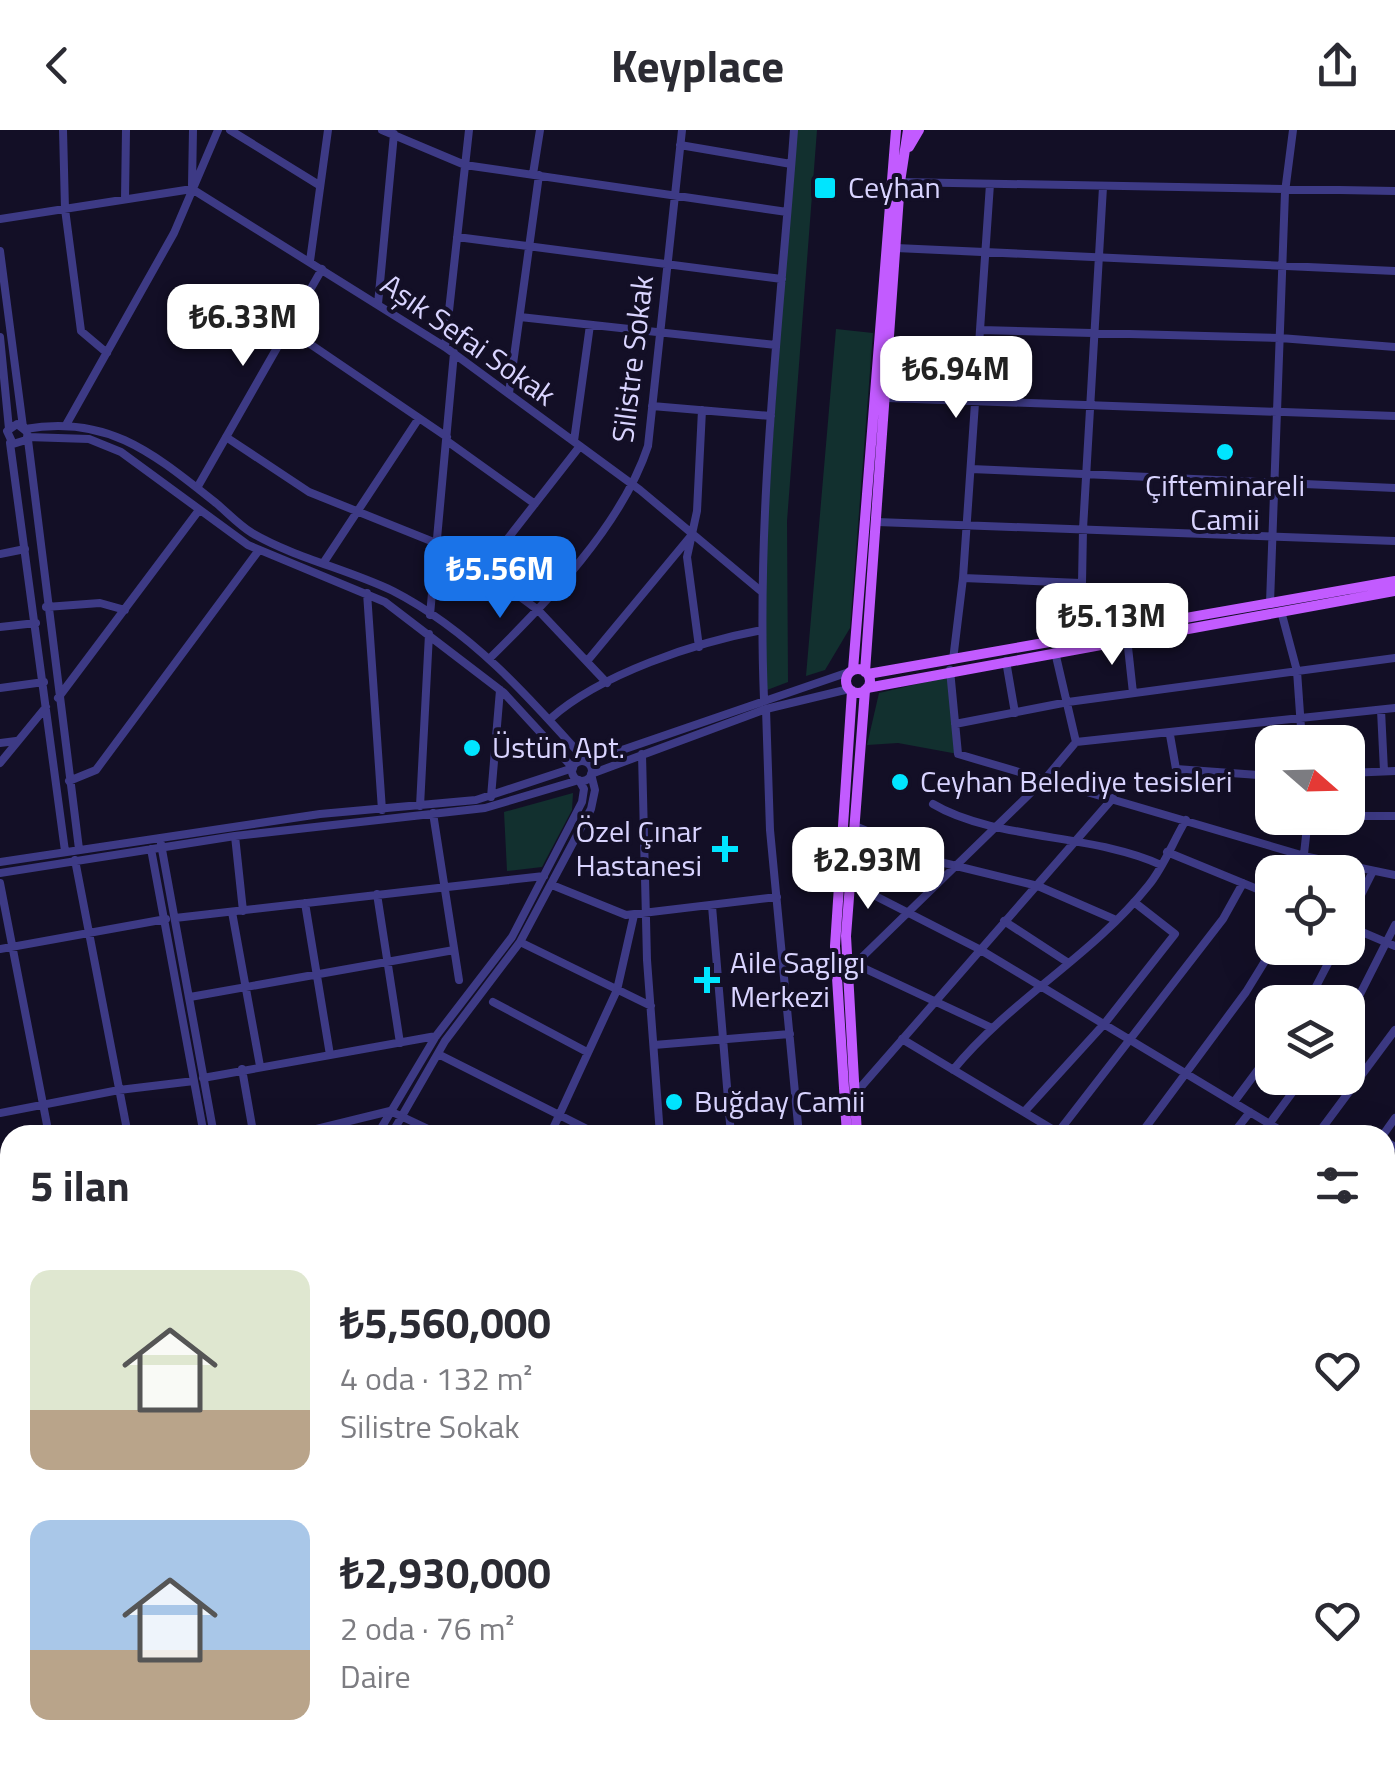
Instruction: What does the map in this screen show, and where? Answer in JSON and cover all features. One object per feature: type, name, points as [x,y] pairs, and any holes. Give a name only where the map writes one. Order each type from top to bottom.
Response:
[{"type":"main road","points":[[856,1125],[850,883],[858,690],[851,671],[896,130]]},
{"type":"main road","points":[[845,1125],[835,946],[858,690],[866,673],[900,182],[908,130]]},
{"type":"main road","points":[[906,152],[919,130]]},
{"type":"main road","points":[[858,690],[1081,637],[1395,580]]},
{"type":"main road","points":[[851,671],[1006,661],[1395,591]]},
{"type":"street","points":[[63,130],[65,209],[81,331],[107,353]]},
{"type":"street","points":[[125,199],[126,130]]},
{"type":"street","points":[[192,189],[193,130]]},
{"type":"street","points":[[66,424],[174,233],[218,130]]},
{"type":"street","points":[[230,130],[318,186]]},
{"type":"street","points":[[310,261],[328,130]]},
{"type":"street","points":[[382,130],[465,164],[787,212]]},
{"type":"street","points":[[445,347],[469,130]]},
{"type":"street","points":[[508,394],[529,246],[540,130]]},
{"type":"street","name":"Silistre Sokak","points":[[489,659],[538,610],[635,486],[648,446],[682,130]]},
{"type":"street","points":[[764,699],[762,592],[771,416],[794,130]]},
{"type":"street","points":[[1270,602],[1285,192],[1292,130]]},
{"type":"street","points":[[378,304],[394,132]]},
{"type":"street","points":[[680,145],[791,164]]},
{"type":"street","points":[[900,182],[1395,191]]},
{"type":"street","points":[[990,184],[963,578],[952,665],[958,754],[1305,855]]},
{"type":"street","points":[[1081,637],[1082,529],[1103,187]]},
{"type":"street","points":[[0,219],[192,189]]},
{"type":"street","name":"Aşık Sefai Sokak","points":[[192,189],[454,353],[635,486],[762,592]]},
{"type":"street","points":[[457,238],[782,279]]},
{"type":"street","points":[[896,248],[1395,271]]},
{"type":"street","points":[[0,251],[78,848]]},
{"type":"street","points":[[197,488],[322,269]]},
{"type":"street","points":[[520,317],[776,345]]},
{"type":"street","points":[[484,568],[577,444],[590,325]]},
{"type":"street","points":[[288,329],[419,418],[535,504]]},
{"type":"street","points":[[981,330],[1280,338],[1395,347]]},
{"type":"street","points":[[0,337],[6,436],[36,623],[65,851]]},
{"type":"street","points":[[430,614],[454,353]]},
{"type":"street","points":[[887,398],[1395,416]]},
{"type":"street","points":[[652,406],[771,416]]},
{"type":"street","points":[[699,647],[687,557],[702,410]]},
{"type":"street","points":[[324,562],[419,418]]},
{"type":"street","points":[[6,436],[66,424],[109,432],[197,488],[249,532],[395,592],[489,659],[587,762],[595,790],[591,809],[552,885],[520,942],[438,1054],[396,1125]]},
{"type":"street","points":[[6,436],[18,445],[25,433]]},
{"type":"street","points":[[25,433],[103,444],[121,452],[259,550],[367,594],[429,634],[500,690],[573,768],[584,789],[582,802],[512,937],[436,1036],[382,1125]]},
{"type":"street","points":[[226,437],[308,492],[439,542],[484,568],[538,610],[607,683]]},
{"type":"street","points":[[971,469],[1395,488]]},
{"type":"street","points":[[58,698],[198,510]]},
{"type":"street","points":[[878,522],[1395,540]]},
{"type":"street","points":[[588,660],[692,534]]},
{"type":"street","points":[[0,554],[25,549]]},
{"type":"street","points":[[69,781],[96,770],[259,550]]},
{"type":"street","points":[[963,578],[1080,583]]},
{"type":"street","points":[[367,594],[382,810]]},
{"type":"street","points":[[46,608],[100,603],[125,610]]},
{"type":"street","points":[[1281,611],[1296,671],[1300,725]]},
{"type":"street","points":[[0,627],[36,623]]},
{"type":"street","points":[[550,719],[570,701],[607,683],[699,647],[762,630]]},
{"type":"street","points":[[420,806],[429,634]]},
{"type":"street","points":[[1127,638],[1134,693]]},
{"type":"street","points":[[1056,652],[1076,742]]},
{"type":"street","points":[[955,724],[1068,702],[1395,658]]},
{"type":"street","points":[[1006,661],[1015,712]]},
{"type":"street","points":[[0,862],[149,837],[491,797],[851,671]]},
{"type":"street","points":[[0,688],[44,682]]},
{"type":"street","points":[[491,797],[500,690]]},
{"type":"street","points":[[0,874],[236,836],[486,808],[578,780],[766,710],[858,690]]},
{"type":"street","points":[[0,763],[46,706]]},
{"type":"street","points":[[992,1028],[936,999],[851,965],[1045,779],[1076,742],[1170,735],[1395,708]]},
{"type":"street","points":[[766,710],[776,896],[798,1125]]},
{"type":"street","points":[[1382,710],[1384,771]]},
{"type":"street","points":[[1170,735],[1176,769],[1255,775]]},
{"type":"street","points":[[0,744],[16,741]]},
{"type":"street","points":[[642,754],[646,914],[659,1125]]},
{"type":"street","points":[[1365,773],[1395,771]]},
{"type":"street","points":[[853,1096],[1113,798]]},
{"type":"street","points":[[933,804],[999,824],[1145,857],[1161,866]]},
{"type":"street","points":[[432,814],[459,980]]},
{"type":"street","points":[[1365,816],[1395,816]]},
{"type":"street","points":[[953,1070],[1038,984],[1134,902],[1161,866],[1186,820]]},
{"type":"street","points":[[855,826],[956,867],[1038,886],[1116,920]]},
{"type":"street","points":[[160,836],[199,1079],[211,1125]]},
{"type":"street","points":[[236,836],[243,911]]},
{"type":"street","points":[[149,837],[190,997],[203,1125]]},
{"type":"street","points":[[1167,852],[1255,888]]},
{"type":"street","points":[[75,860],[126,1125]]},
{"type":"street","points":[[1365,868],[1395,875]]},
{"type":"street","points":[[1365,887],[1373,870]]},
{"type":"street","points":[[0,949],[171,918],[544,876]]},
{"type":"street","points":[[0,883],[47,1125]]},
{"type":"street","points":[[850,883],[910,910],[979,949],[1270,1124],[1291,1095]]},
{"type":"street","points":[[1066,1125],[1223,919],[1243,883]]},
{"type":"street","points":[[552,885],[634,915],[776,896]]},
{"type":"street","points":[[377,894],[400,1043]]},
{"type":"street","points":[[1024,1112],[1105,1023],[1175,934],[1134,902]]},
{"type":"street","points":[[305,903],[330,1055]]},
{"type":"street","points":[[712,906],[729,1125]]},
{"type":"street","points":[[232,912],[260,1066]]},
{"type":"street","points":[[555,1125],[617,990],[634,915]]},
{"type":"street","points":[[1004,922],[1067,962]]},
{"type":"street","points":[[1364,985],[1395,925]]},
{"type":"street","points":[[1365,932],[1395,946]]},
{"type":"street","points":[[520,942],[651,1006]]},
{"type":"street","points":[[190,997],[454,950]]},
{"type":"street","points":[[1147,1125],[1261,965]]},
{"type":"street","points":[[493,1002],[588,1052]]},
{"type":"street","points":[[1324,1125],[1395,1030]]},
{"type":"street","points":[[654,1045],[790,1034]]},
{"type":"street","points":[[0,1112],[436,1036]]},
{"type":"street","points":[[902,1038],[1045,1125]]},
{"type":"street","points":[[438,1054],[578,1125]]},
{"type":"street","points":[[242,1069],[252,1125]]},
{"type":"street","points":[[1234,1102],[1255,1074]]},
{"type":"street","points":[[333,1125],[390,1111],[423,1125]]},
{"type":"street","points":[[1240,1125],[1250,1112]]},
{"type":"green space","points":[[794,130],[817,130],[787,521],[788,682],[767,690],[761,611]]},
{"type":"green space","points":[[836,329],[873,333],[850,628],[825,670],[806,676]]},
{"type":"green space","points":[[947,677],[958,754],[898,743],[867,745],[879,693]]},
{"type":"green space","points":[[573,793],[572,810],[542,867],[507,871],[504,812]]},
{"type":"place","name":"Ceyhan","points":[[825,188]]},
{"type":"place","name":"Çifteminareli Camii","points":[[1225,452]]},
{"type":"place","name":"Üstün Apt.","points":[[472,748]]},
{"type":"place","name":"Ceyhan Belediye tesisleri","points":[[900,782]]},
{"type":"place","name":"Özel Çınar Hastanesi","points":[[725,849]]},
{"type":"place","name":"Aile Saglıgı Merkezi","points":[[707,980]]},
{"type":"place","name":"Buğday Camii","points":[[674,1102]]}]
